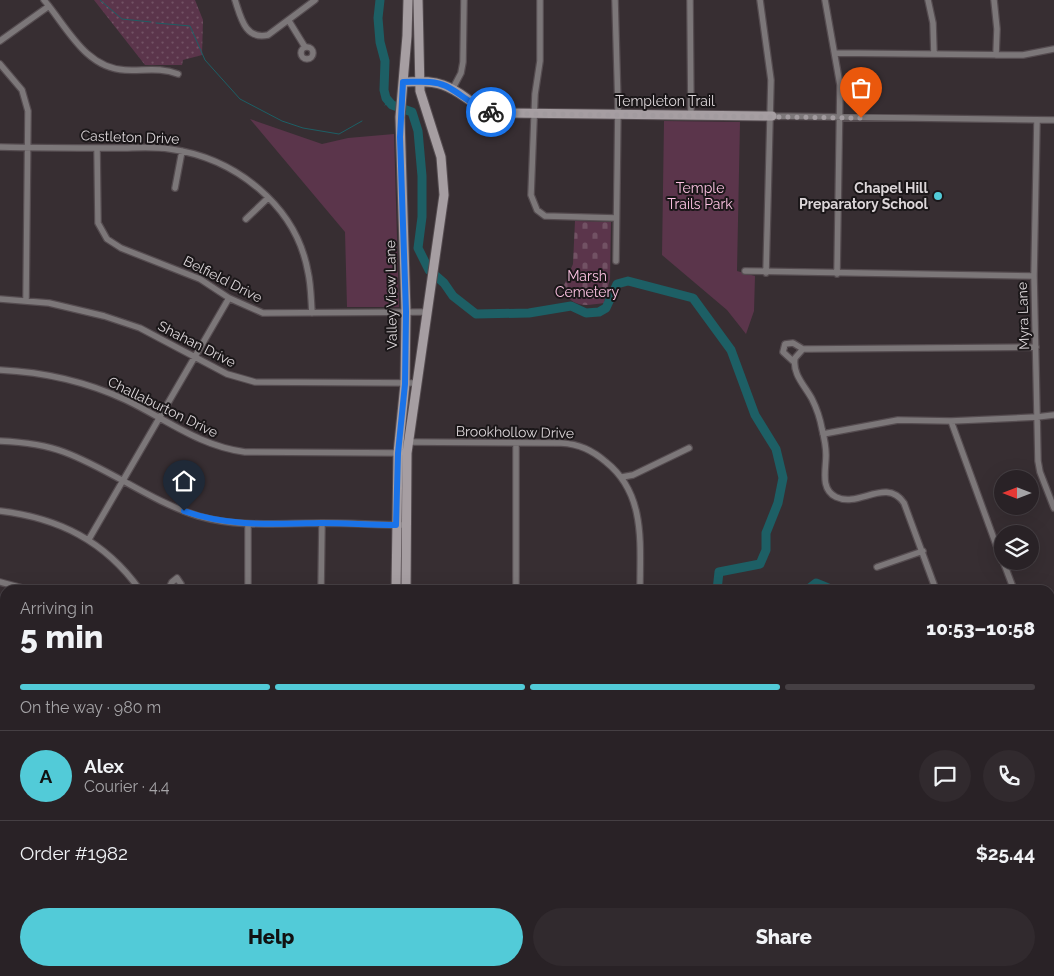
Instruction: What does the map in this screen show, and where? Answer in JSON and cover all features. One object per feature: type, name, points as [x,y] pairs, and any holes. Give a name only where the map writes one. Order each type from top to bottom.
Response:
[{"type":"main road","name":"Valley View Lane","points":[[404,442],[406,312],[400,117],[408,0]]},
{"type":"main road","name":"Valley View Lane","points":[[396,585],[396,525],[402,453],[428,312],[444,194],[443,168],[420,86],[418,0]]},
{"type":"main road","name":"Templeton Trail","points":[[403,82],[420,86],[434,82],[452,90],[468,102],[490,112],[772,116]]},
{"type":"main road","name":"Valley View Lane","points":[[402,453],[407,525],[406,585]]},
{"type":"street","points":[[44,0],[87,54],[96,62],[125,70],[166,69],[178,74]]},
{"type":"street","points":[[235,0],[246,28],[255,36],[268,35],[315,0]]},
{"type":"street","points":[[452,90],[461,73],[463,62],[464,0]]},
{"type":"street","points":[[540,0],[540,61],[534,94],[535,114],[531,195],[537,210],[545,216],[616,218]]},
{"type":"street","points":[[616,0],[616,261]]},
{"type":"street","points":[[690,0],[691,115]]},
{"type":"street","points":[[760,0],[770,60],[772,116],[766,273]]},
{"type":"street","points":[[825,0],[840,84],[837,274]]},
{"type":"street","points":[[928,0],[933,23],[934,54]]},
{"type":"street","points":[[994,0],[997,30],[996,55]]},
{"type":"street","points":[[0,41],[49,6]]},
{"type":"street","points":[[289,21],[306,47]]},
{"type":"street","points":[[835,53],[996,55],[1030,54],[1054,49]]},
{"type":"street","points":[[0,64],[22,90],[26,98],[28,111],[26,147],[26,300]]},
{"type":"street","name":"Templeton Trail","points":[[772,116],[1054,120]]},
{"type":"street","name":"Myra Lane","points":[[1037,120],[1034,276],[1037,418],[1040,472],[1054,508]]},
{"type":"street","name":"Castleton Drive","points":[[0,147],[168,148],[200,155],[231,168],[248,179],[268,198],[283,216],[300,244],[308,270],[312,313]]},
{"type":"street","name":"Belfield Drive","points":[[97,148],[98,223],[107,239],[122,248],[200,279],[229,298],[263,313],[428,312]]},
{"type":"street","points":[[175,188],[182,151]]},
{"type":"street","points":[[246,219],[268,198]]},
{"type":"street","points":[[744,271],[766,273],[1034,276]]},
{"type":"street","points":[[89,539],[229,298]]},
{"type":"street","name":"Shahan Drive","points":[[0,299],[26,300],[73,308],[140,328],[238,379],[255,382],[416,383]]},
{"type":"street","points":[[794,362],[783,352],[785,344],[793,343],[800,351],[1036,347]]},
{"type":"street","points":[[800,351],[794,362],[795,371],[820,417],[826,453],[825,478],[826,485],[831,494],[847,499],[885,492],[893,492],[899,496],[904,503],[934,585]]},
{"type":"street","name":"Challaburton Drive","points":[[0,370],[46,375],[89,386],[127,401],[210,445],[232,451],[402,453]]},
{"type":"street","points":[[823,434],[898,420],[951,421],[1037,418],[1054,415]]},
{"type":"street","points":[[951,421],[994,537]]},
{"type":"street","points":[[0,440],[44,446],[62,451],[171,506],[198,516],[248,525],[322,523],[407,525]]},
{"type":"street","name":"Brookhollow Drive","points":[[404,442],[561,443],[579,446],[604,460],[622,477],[634,498],[639,522],[640,585]]},
{"type":"street","points":[[516,444],[516,585]]},
{"type":"street","points":[[622,477],[632,475],[689,448]]},
{"type":"street","points":[[0,512],[38,518],[89,539],[112,558],[136,585]]},
{"type":"street","points":[[321,585],[322,523]]},
{"type":"street","points":[[248,525],[248,585]]},
{"type":"street","points":[[877,567],[923,551]]},
{"type":"street","points":[[1006,570],[1012,585]]},
{"type":"green space","points":[[94,0],[195,0],[203,20],[202,55],[183,60],[182,65],[145,65]]},
{"type":"green space","points":[[250,119],[322,144],[348,138],[394,134],[399,307],[347,307],[345,232]]},
{"type":"green space","name":"Temple Trails Park","points":[[664,121],[740,122],[737,271],[755,276],[754,311],[746,334],[727,310],[662,255]]},
{"type":"green space","name":"Marsh Cemetery","points":[[575,221],[611,222],[610,279],[604,303],[585,305],[575,303],[562,290],[573,264]]},
{"type":"waterway","points":[[100,0],[122,19],[151,22]]},
{"type":"waterway","points":[[380,0],[378,18],[380,42],[385,61],[384,90],[386,98],[392,105],[412,112],[418,131],[422,176],[422,217],[418,248],[429,270],[444,283],[453,296],[476,314],[529,313],[571,306],[586,313],[599,312],[606,308],[617,284],[628,281],[693,298],[731,350],[755,415],[776,449],[783,478],[778,503],[766,533],[766,550],[760,564],[719,572],[718,585]]},
{"type":"waterway","points":[[156,23],[190,26],[205,60],[240,99],[282,121],[303,128],[339,134],[362,121]]},
{"type":"waterway","points":[[385,105],[389,102]]},
{"type":"waterway","points":[[813,585],[816,583],[821,585]]},
{"type":"way so far","points":[[491,112],[861,118]]},
{"type":"place","name":"Chapel Hill Preparatory School","points":[[938,196]]},
{"type":"route","points":[[184,511],[216,520],[248,525],[322,523],[396,525],[398,453],[405,384],[405,255],[400,137],[403,82],[434,82],[452,90],[481,109],[491,112]]}]
